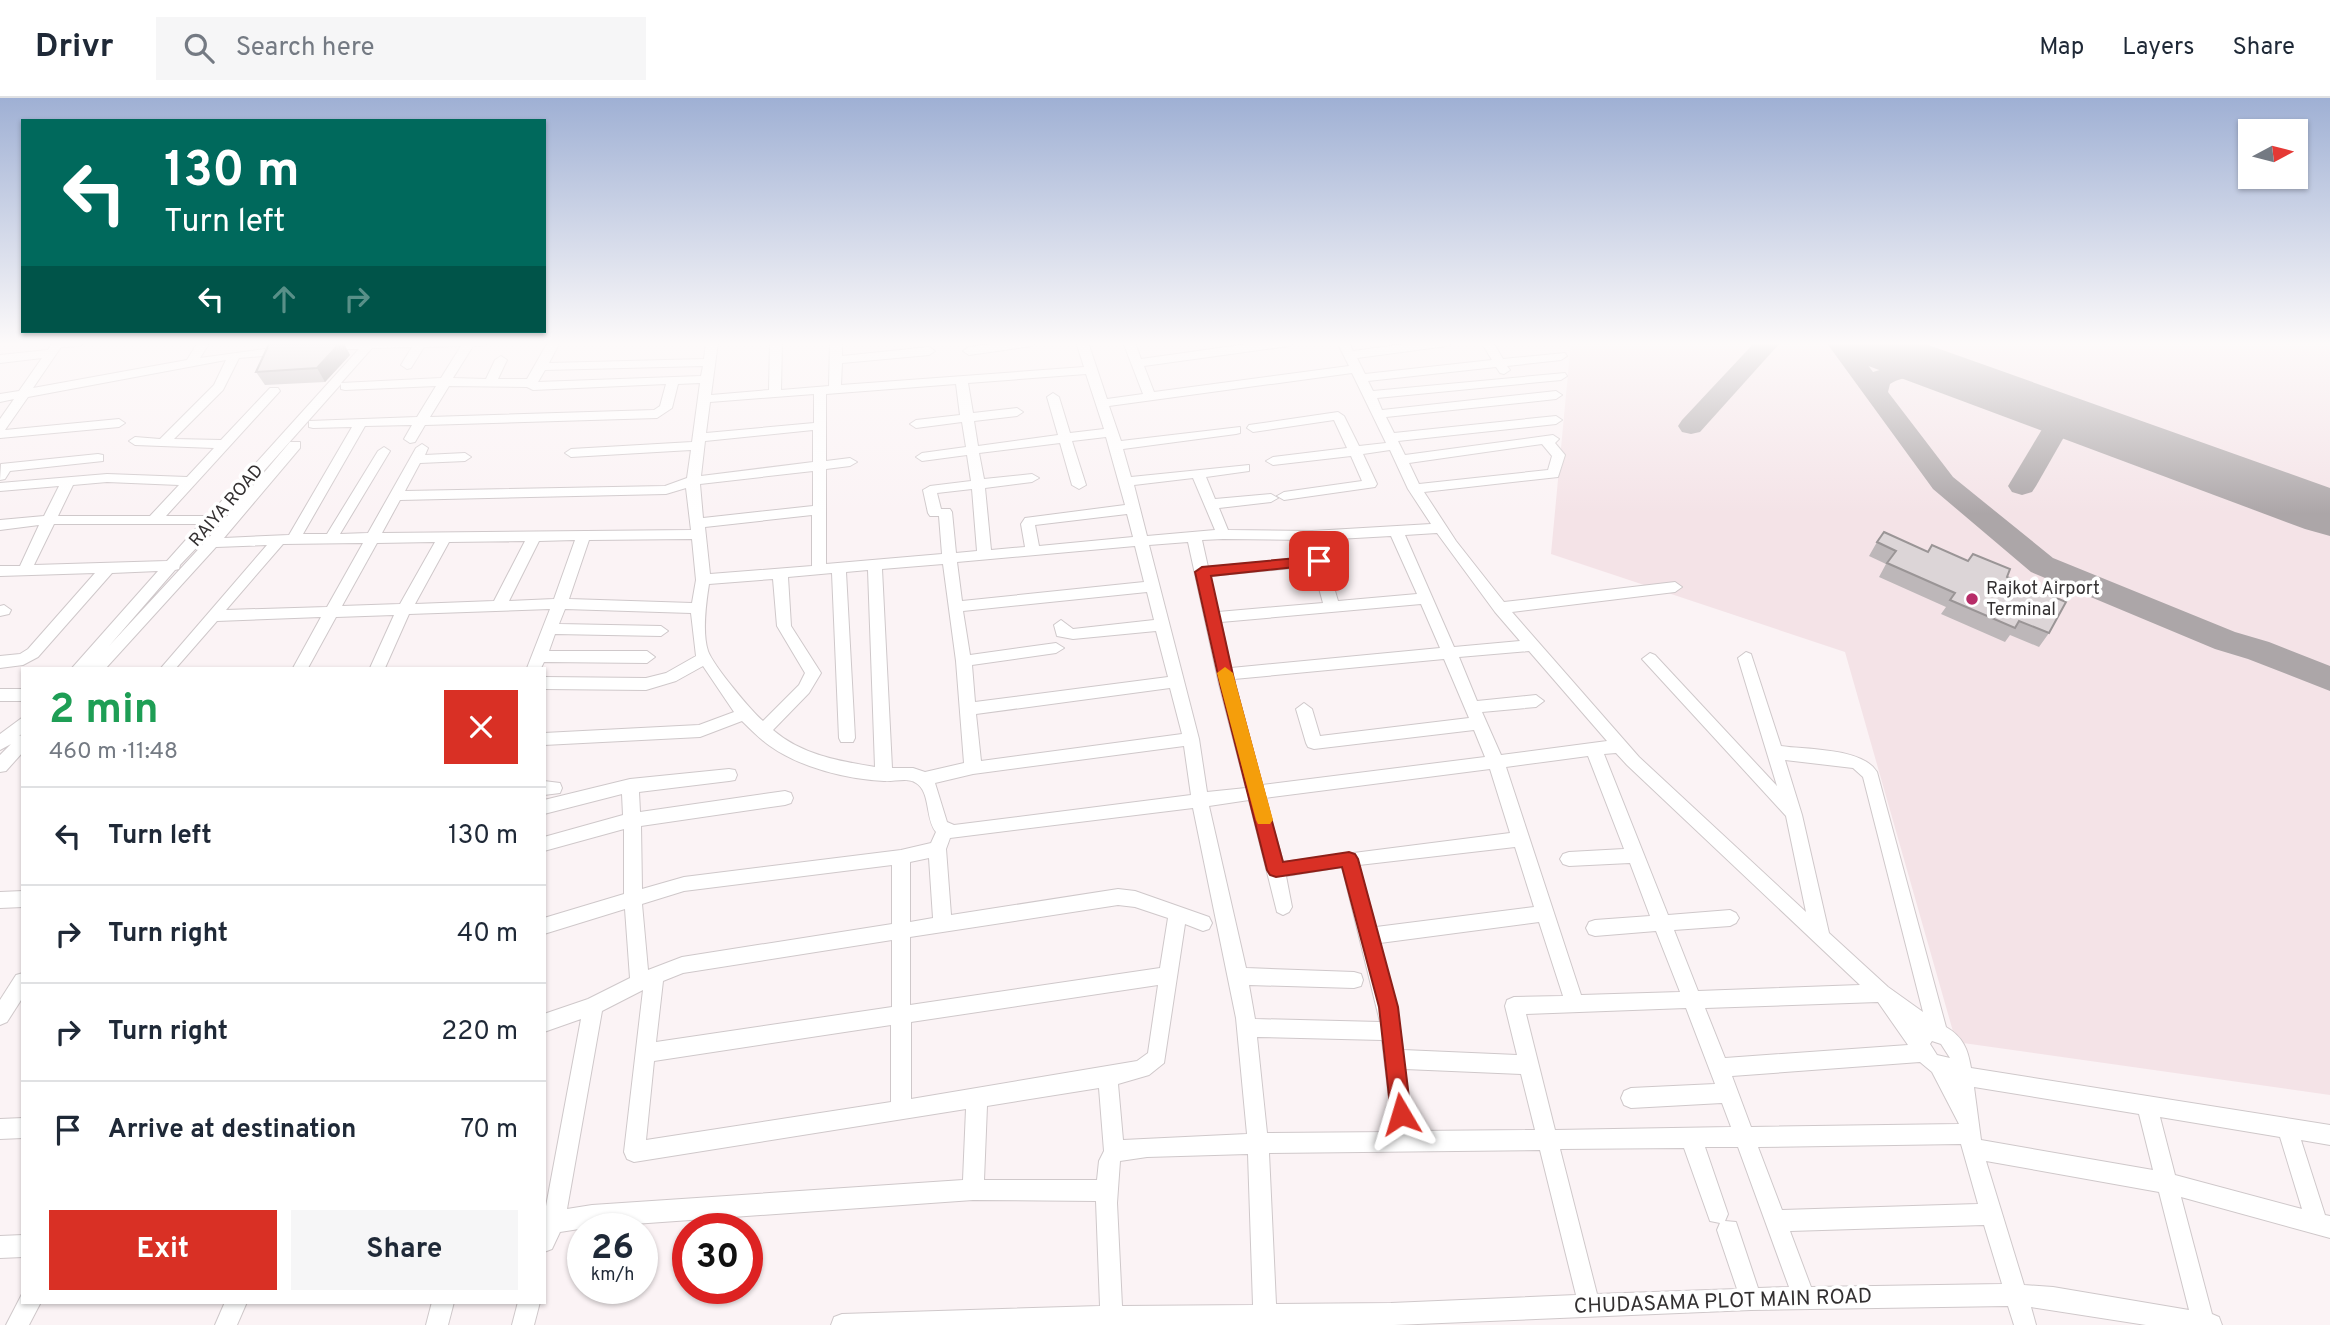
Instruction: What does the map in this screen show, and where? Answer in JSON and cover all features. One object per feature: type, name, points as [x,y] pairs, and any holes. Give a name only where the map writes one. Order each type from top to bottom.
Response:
[{"type":"street","points":[[0,428],[21,399]]},
{"type":"street","points":[[163,443],[207,399]]},
{"type":"street","points":[[154,520],[266,399]]},
{"type":"street","name":"RAIYA ROAD","points":[[81,667],[325,399]]},
{"type":"street","name":"RAIYA ROAD","points":[[98,667],[212,543],[334,399]]},
{"type":"street","points":[[410,439],[434,399]]},
{"type":"street","points":[[313,424],[657,414],[666,408],[668,399]]},
{"type":"street","points":[[704,399],[692,493],[703,580],[698,608],[701,652],[744,714],[776,742],[800,755],[831,766],[884,775],[914,774],[924,779],[931,790],[940,826],[945,830],[952,832],[1200,802],[1620,746]]},
{"type":"street","points":[[820,399],[820,568]]},
{"type":"street","points":[[964,399],[978,484],[984,555]]},
{"type":"street","points":[[1054,399],[1079,485]]},
{"type":"street","points":[[1100,399],[1126,482],[1191,739],[1200,802],[1248,1028],[1258,1143],[1265,1315]]},
{"type":"street","points":[[1102,404],[1135,399]]},
{"type":"street","points":[[1371,399],[1415,489],[1500,608],[1620,746],[1928,1041]]},
{"type":"street","points":[[1454,399],[1458,406]]},
{"type":"street","points":[[1377,414],[1518,399]]},
{"type":"street","points":[[916,424],[1017,412]]},
{"type":"street","points":[[1211,505],[1370,484],[1338,416],[1253,428]]},
{"type":"street","points":[[1393,448],[1516,424],[1556,420]]},
{"type":"street","points":[[169,667],[286,539],[361,422]]},
{"type":"street","points":[[0,434],[119,423]]},
{"type":"street","points":[[1516,424],[1529,443]]},
{"type":"street","points":[[571,453],[698,442],[820,426]]},
{"type":"street","points":[[922,457],[1065,438],[1114,439],[1236,430]]},
{"type":"street","points":[[1273,461],[1393,448],[1550,440],[1559,455],[1553,474],[1415,489]]},
{"type":"street","points":[[135,441],[223,444]]},
{"type":"street","points":[[331,538],[384,451]]},
{"type":"street","points":[[302,667],[419,454],[465,457]]},
{"type":"street","points":[[0,476],[6,467],[98,458]]},
{"type":"street","points":[[396,496],[666,490],[693,481],[850,462]]},
{"type":"street","points":[[1126,482],[1244,468]]},
{"type":"street","points":[[1198,474],[1223,534]]},
{"type":"street","points":[[0,487],[107,478],[189,481]]},
{"type":"street","points":[[973,768],[964,661],[949,559],[940,512],[930,490],[1032,478]]},
{"type":"street","points":[[25,569],[69,480]]},
{"type":"street","points":[[1033,550],[1028,524],[1030,521],[1133,509]]},
{"type":"street","points":[[212,543],[331,538],[583,537],[698,528],[821,510]]},
{"type":"street","points":[[0,525],[49,520],[215,520]]},
{"type":"street","points":[[703,580],[1194,536],[1312,536],[1441,528]]},
{"type":"street","points":[[1396,531],[1496,763],[1576,1003]]},
{"type":"street","points":[[1194,536],[1283,907]]},
{"type":"street","points":[[1312,536],[1332,607]]},
{"type":"street","points":[[498,607],[534,537]]},
{"type":"street","points":[[583,537],[537,662],[647,657]]},
{"type":"street","points":[[378,667],[404,610],[444,538]]},
{"type":"street","points":[[1202,572],[1319,561]]},
{"type":"street","points":[[874,565],[884,775]]},
{"type":"street","points":[[0,571],[174,566]]},
{"type":"street","points":[[839,568],[847,738]]},
{"type":"street","points":[[0,662],[23,659],[33,653],[106,570]]},
{"type":"street","points":[[763,730],[804,689],[813,673],[784,626],[780,572]]},
{"type":"street","points":[[955,607],[1152,586]]},
{"type":"street","points":[[1500,608],[1675,587]]},
{"type":"street","points":[[1213,618],[1426,598]]},
{"type":"street","points":[[214,615],[559,604],[698,608]]},
{"type":"street","points":[[1061,625],[1062,632],[1073,634],[1161,625]]},
{"type":"street","points":[[550,629],[661,631]]},
{"type":"street","points":[[1225,674],[1533,645]]},
{"type":"street","points":[[964,661],[1056,648]]},
{"type":"street","points":[[546,683],[646,684],[671,677],[705,658]]},
{"type":"street","points":[[1746,658],[1794,815],[1821,938]]},
{"type":"street","points":[[1650,659],[1794,815]]},
{"type":"street","points":[[969,709],[1176,682]]},
{"type":"street","points":[[0,695],[21,695]]},
{"type":"street","points":[[1472,707],[1536,701]]},
{"type":"street","points":[[1304,709],[1314,743],[1479,723]]},
{"type":"street","points":[[546,739],[700,730],[744,714]]},
{"type":"street","points":[[1,743],[21,725]]},
{"type":"street","points":[[924,779],[973,768],[1191,739]]},
{"type":"street","points":[[0,766],[21,743]]},
{"type":"street","points":[[1594,750],[1719,1068],[1775,1221],[1814,1299]]},
{"type":"street","points":[[1775,752],[1857,762],[1866,768],[1871,777],[1928,1041],[1970,1135]]},
{"type":"street","points":[[546,807],[630,786],[729,775]]},
{"type":"street","points":[[630,786],[633,899],[647,979],[646,1053],[634,1152],[1108,1077],[1144,1068],[1152,1064],[1157,1057],[1177,915]]},
{"type":"street","points":[[546,844],[632,820],[785,798]]},
{"type":"street","points":[[943,926],[937,849],[945,830]]},
{"type":"street","points":[[1276,870],[1521,839]]},
{"type":"street","points":[[546,925],[684,884],[901,857],[937,849]]},
{"type":"street","points":[[1569,859],[1636,856]]},
{"type":"street","points":[[901,857],[901,1110]]},
{"type":"street","points":[[1349,859],[1388,1007],[1404,1141]]},
{"type":"street","points":[[546,1022],[593,1006],[682,965],[1118,897],[1135,899],[1203,923]]},
{"type":"street","points":[[1370,936],[1545,913]]},
{"type":"street","points":[[1595,928],[1730,918]]},
{"type":"street","points":[[646,1053],[1167,975]]},
{"type":"street","points":[[1238,976],[1354,980]]},
{"type":"street","points":[[8,1007],[21,984]]},
{"type":"street","points":[[1589,1305],[1514,1006],[1692,998],[1884,996]]},
{"type":"street","points":[[593,1006],[552,1193],[549,1232],[592,1216],[972,1190],[1107,1191]]},
{"type":"street","points":[[1248,1028],[1391,1031]]},
{"type":"street","points":[[1719,1068],[1928,1041],[1954,1044],[1959,1051],[1970,1135],[2025,1325]]},
{"type":"street","points":[[1394,1059],[1528,1065]]},
{"type":"street","points":[[1939,1067],[2147,1106],[2330,1135]]},
{"type":"street","points":[[1108,1077],[1114,1153]]},
{"type":"street","points":[[1631,1098],[1728,1093]]},
{"type":"street","points":[[972,1190],[977,1097]]},
{"type":"street","points":[[2147,1106],[2168,1183],[2172,1212],[2207,1324]]},
{"type":"street","points":[[0,1129],[21,1128]]},
{"type":"street","points":[[2287,1128],[2324,1225]]},
{"type":"street","points":[[1112,1317],[1107,1191],[1109,1158],[1114,1153],[1144,1148],[1258,1143],[1970,1135],[2168,1183],[2324,1225]]},
{"type":"street","points":[[1691,1137],[1751,1299]]},
{"type":"street","points":[[1775,1221],[1992,1214]]},
{"type":"street","points":[[0,1247],[21,1246]]},
{"type":"street","name":"CHUDASAMA PLOT MAIN ROAD","points":[[842,1325],[1112,1317],[1391,1314],[1751,1299],[2016,1295],[2053,1298],[2207,1324]]},
{"type":"street","points":[[18,1325],[29,1304]]},
{"type":"street","points":[[226,1325],[235,1304]]},
{"type":"street","points":[[437,1325],[442,1304]]},
{"type":"street","points":[[523,1325],[528,1304]]},
{"type":"shaded area","points":[[1566,399],[2330,399],[2330,1095],[1956,1042],[1845,652],[1551,554]]},
{"type":"building","points":[[1884,532],[1928,552],[1932,545],[1968,561],[1973,554],[2010,569],[2007,577],[2066,602],[2049,633],[2019,621],[2015,628],[1950,600],[1955,593],[1887,563],[1896,551],[1877,542]]},
{"type":"taxiway","points":[[1691,426],[1716,399]]},
{"type":"taxiway","points":[[1881,399],[1943,483],[2042,565],[2226,641],[2258,650],[2330,679]]},
{"type":"taxiway","points":[[2022,486],[2063,416]]},
{"type":"runway","points":[[2018,399],[2330,513]]},
{"type":"slow traffic","points":[[1225,673],[1264,820]]},
{"type":"place","name":"Rajkot Airport Terminal","points":[[1972,599]]},
{"type":"route","points":[[1319,561],[1202,572],[1227,684],[1276,870],[1349,859],[1388,1007],[1401,1114]]}]
